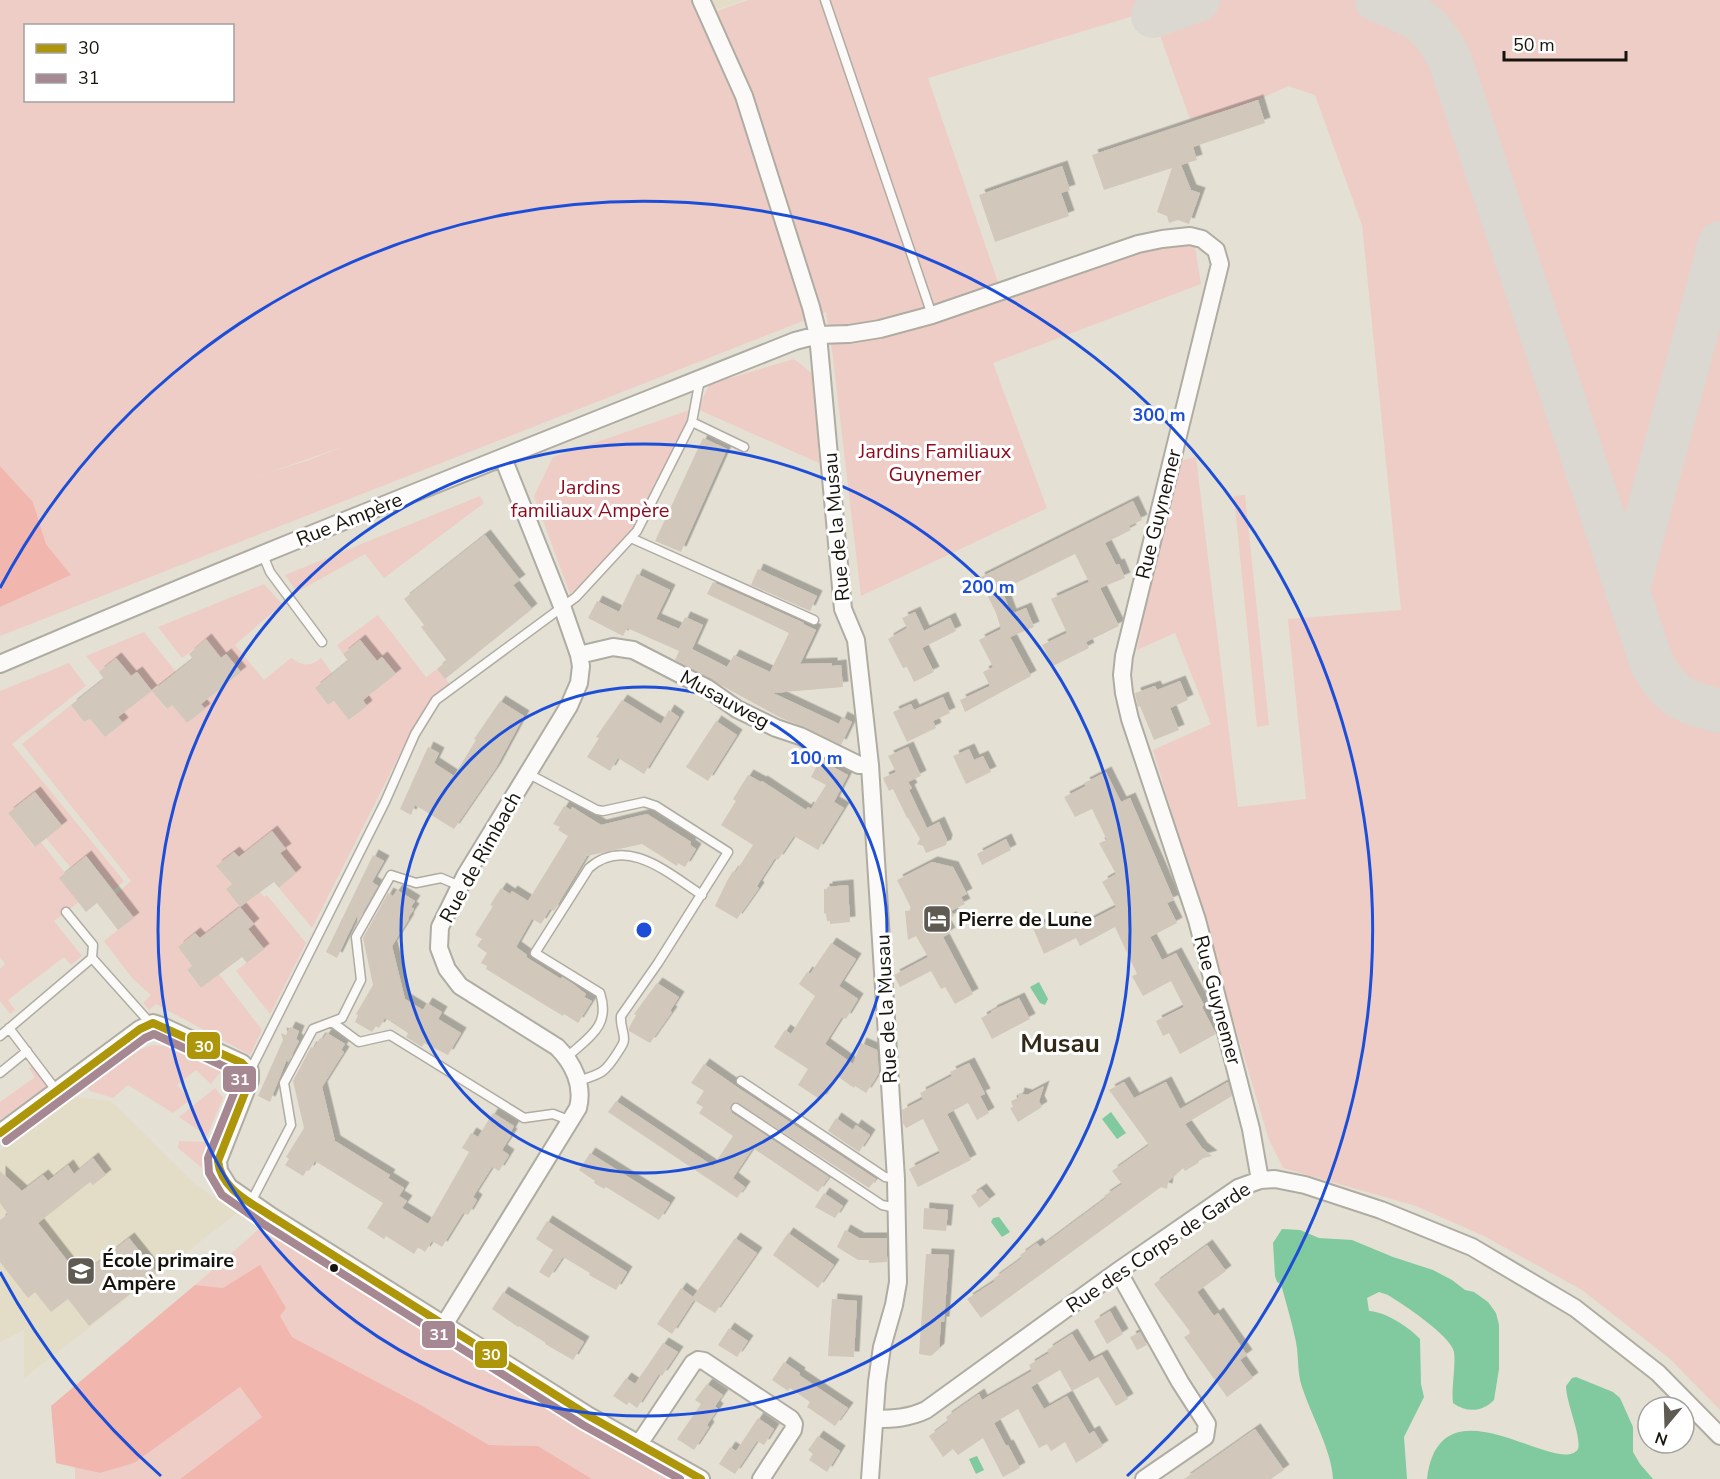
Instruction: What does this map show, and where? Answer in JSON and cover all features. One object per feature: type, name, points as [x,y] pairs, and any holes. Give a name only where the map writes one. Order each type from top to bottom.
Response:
[{"type":"street","name":"Rue de la Musau","points":[[701,0],[744,96],[812,307],[818,335],[843,609],[856,640],[870,765],[896,1179],[898,1282],[882,1347],[877,1382],[870,1479]]},
{"type":"street","name":"Rue Guynemer","points":[[818,335],[849,334],[932,315],[1138,244],[1190,236],[1202,239],[1216,250],[1220,264],[1124,656],[1122,675],[1130,719],[1184,882],[1216,990],[1251,1129],[1260,1180]]},
{"type":"street","name":"Rue Ampère","points":[[0,664],[77,630],[503,458],[795,341],[818,335]]},
{"type":"street","name":"Rue de Rimbach","points":[[444,1325],[571,1121],[581,1100],[574,1068],[567,1057],[557,1047],[460,987],[447,969],[439,948],[440,927],[459,886],[576,691],[581,675],[579,655],[562,606],[503,458]]},
{"type":"street","name":"Musauweg","points":[[579,655],[613,647],[633,650],[707,688],[737,709],[776,728],[800,736],[859,765],[870,765]]},
{"type":"street","points":[[0,1132],[140,1029],[151,1024],[162,1026],[242,1063],[250,1071],[250,1080],[218,1161],[223,1181],[251,1202],[589,1416],[700,1479]]},
{"type":"street","name":"Rue des Corps de Garde","points":[[875,1419],[901,1419],[926,1410],[1118,1270],[1238,1188],[1260,1180],[1286,1180],[1381,1210],[1472,1247],[1575,1308],[1658,1372],[1720,1436]]},
{"type":"street","points":[[1118,1270],[1180,1382],[1207,1424],[1205,1437],[1144,1479]]},
{"type":"street","points":[[639,1444],[693,1363],[704,1360],[791,1419],[794,1424],[793,1430],[761,1479]]},
{"type":"lane","points":[[825,0],[932,315]]},
{"type":"lane","points":[[250,1071],[385,802],[415,734],[436,700],[576,597],[631,538],[642,522],[692,422],[700,379]]},
{"type":"lane","points":[[692,422],[744,447]]},
{"type":"lane","points":[[631,538],[813,620]]},
{"type":"lane","points":[[262,555],[270,572],[322,642]]},
{"type":"lane","points":[[527,773],[597,810],[603,811],[644,802],[656,806],[728,852],[621,1016],[623,1044],[608,1068],[597,1076],[578,1081]]},
{"type":"lane","points":[[567,1057],[597,1029],[603,1018],[604,1005],[600,993],[535,953],[589,868],[597,861],[610,856],[625,854],[639,856],[702,895]]},
{"type":"lane","points":[[251,1202],[291,1125],[284,1083],[312,1029],[342,1018],[361,980],[356,937],[391,875],[416,883],[441,878],[459,886]]},
{"type":"lane","points":[[0,1036],[92,958],[93,945],[66,912]]},
{"type":"lane","points":[[92,958],[151,1024]]},
{"type":"lane","points":[[332,1022],[359,1042],[390,1035],[524,1118],[553,1114],[571,1121]]},
{"type":"lane","points":[[9,1028],[56,1090]]},
{"type":"lane","points":[[0,1073],[27,1051]]},
{"type":"lane","points":[[741,1081],[885,1177],[896,1179]]},
{"type":"lane","points":[[736,1108],[882,1205],[896,1208]]},
{"type":"shaded area","points":[[711,0],[744,0],[715,10]]},
{"type":"shaded area","points":[[0,466],[33,502],[46,544],[71,575],[0,607]]},
{"type":"shaded area","points":[[1039,982],[1048,999],[1045,1005],[1040,1003],[1030,987]]},
{"type":"shaded area","name":"École primaire Ampère","points":[[73,1097],[111,1101],[196,1185],[237,1213],[24,1378],[24,1330],[0,1342],[0,1151]]},
{"type":"shaded area","points":[[1111,1112],[1126,1133],[1117,1139],[1102,1119]]},
{"type":"shaded area","points":[[999,1217],[1010,1232],[1002,1237],[991,1222],[993,1218]]},
{"type":"shaded area","points":[[1282,1229],[1300,1230],[1319,1238],[1352,1240],[1433,1270],[1465,1290],[1474,1292],[1488,1302],[1496,1313],[1499,1325],[1499,1369],[1494,1400],[1480,1409],[1469,1410],[1453,1403],[1454,1352],[1445,1338],[1426,1321],[1388,1295],[1379,1292],[1367,1298],[1369,1311],[1383,1314],[1397,1321],[1420,1339],[1421,1384],[1424,1397],[1404,1437],[1407,1479],[1333,1479],[1325,1445],[1302,1387],[1293,1327],[1281,1284],[1277,1282],[1275,1276],[1273,1243]]},
{"type":"shaded area","points":[[260,1265],[286,1308],[280,1316],[292,1337],[419,1404],[489,1445],[538,1446],[592,1479],[180,1479],[262,1417],[240,1387],[134,1463],[100,1473],[56,1463],[51,1406],[195,1285],[223,1288]]},
{"type":"shaded area","points":[[1576,1377],[1613,1392],[1620,1398],[1633,1427],[1633,1452],[1653,1479],[1427,1479],[1436,1449],[1453,1434],[1475,1431],[1567,1455],[1578,1449],[1578,1437],[1566,1386],[1572,1378]]},
{"type":"shaded area","points":[[977,1456],[984,1470],[976,1474],[969,1459]]},
{"type":"green space","name":"Jardins Familiaux Guynemer","points":[[0,0],[711,0],[717,11],[748,0],[1720,0],[1720,1410],[1670,1359],[1582,1290],[1484,1236],[1416,1206],[1283,1168],[1269,1140],[1153,750],[1211,724],[1175,633],[1137,650],[1162,526],[1160,466],[1196,457],[1238,807],[1306,799],[1288,619],[1401,610],[1362,225],[1315,95],[1288,86],[1240,106],[1190,119],[1153,16],[1143,13],[928,78],[999,285],[1192,229],[1201,284],[993,363],[1047,508],[861,596],[826,312],[0,636],[0,607],[71,575],[46,544],[33,502],[0,466]],"holes":[[[344,446],[312,459],[266,474]]]},
{"type":"green space","points":[[794,359],[814,375],[819,463],[697,409],[710,384]]},
{"type":"green space","name":"Jardins familiaux Ampère","points":[[690,410],[687,422],[632,531],[570,594],[534,496],[553,457]]},
{"type":"green space","points":[[1245,495],[1269,725],[1257,727],[1234,496]]},
{"type":"green space","points":[[480,496],[484,503],[384,578],[365,554],[297,592],[285,575]]},
{"type":"green space","points":[[264,584],[282,604],[235,645],[264,680],[291,658],[306,664],[321,658],[332,673],[315,688],[328,705],[334,701],[350,720],[366,706],[363,700],[396,674],[382,657],[377,661],[361,640],[343,654],[337,645],[378,615],[426,677],[437,669],[450,684],[431,698],[412,730],[312,928],[279,888],[296,873],[280,853],[239,857],[234,852],[217,866],[232,884],[226,889],[240,907],[200,938],[195,933],[178,947],[192,966],[187,971],[201,988],[219,974],[262,1030],[250,1055],[156,1004],[149,1010],[143,1003],[151,995],[132,978],[104,941],[133,918],[115,895],[131,881],[22,744],[71,705],[84,722],[90,719],[105,737],[122,724],[118,717],[152,691],[137,672],[131,676],[117,658],[99,672],[86,656],[144,632],[176,672],[153,691],[166,709],[172,705],[187,723],[205,709],[201,704],[240,672],[226,654],[221,658],[206,640],[182,658],[158,627]]},
{"type":"green space","points":[[69,663],[86,686],[12,744],[124,881],[114,890],[86,856],[71,868],[46,838],[62,825],[35,792],[8,813],[34,847],[41,842],[65,873],[60,878],[79,902],[54,921],[82,956],[71,965],[64,957],[8,1000],[15,1010],[10,1014],[0,1001],[0,969],[5,964],[0,957],[0,691]]},
{"type":"green space","points":[[260,892],[264,897],[267,895],[306,943],[270,1014],[236,971],[264,949],[248,929],[254,924],[240,907]]},
{"type":"green space","points":[[152,1045],[173,1047],[223,1069],[211,1084],[196,1070],[177,1085],[190,1100],[173,1113],[128,1085],[113,1098],[90,1091],[87,1086],[141,1049]]},
{"type":"green space","points":[[33,1065],[49,1085],[0,1120],[0,1102],[35,1077],[29,1068]]},
{"type":"green space","points":[[215,1088],[223,1098],[207,1136],[179,1117]]},
{"type":"green space","points":[[179,1141],[205,1142],[209,1150],[206,1168],[203,1169],[178,1148]]},
{"type":"green space","points":[[259,1229],[669,1479],[592,1479],[538,1446],[489,1445],[419,1404],[292,1337],[279,1316],[223,1288],[195,1285]]},
{"type":"green space","points":[[240,1387],[262,1417],[180,1479],[75,1479],[75,1467],[100,1473],[134,1463]]},
{"type":"building","points":[[1258,100],[1265,123],[1193,147],[1197,160],[1181,165],[1191,190],[1200,193],[1189,224],[1178,220],[1169,223],[1167,216],[1157,212],[1172,168],[1104,190],[1092,155]]},
{"type":"building","points":[[1062,166],[1070,190],[1061,193],[1069,216],[995,242],[979,195]]},
{"type":"building","points":[[703,438],[727,449],[681,552],[655,541]]},
{"type":"building","points":[[1133,501],[1142,520],[1129,526],[1131,530],[1105,543],[1125,578],[1100,588],[1119,626],[1086,642],[1089,648],[1053,666],[1042,645],[1067,633],[1051,599],[1089,582],[1075,554],[1002,590],[1011,614],[1026,608],[1034,627],[1010,637],[1031,676],[965,712],[960,700],[990,686],[983,672],[993,667],[979,640],[1001,629],[979,578]]},
{"type":"building","points":[[485,535],[520,580],[513,585],[532,609],[445,679],[437,669],[447,661],[421,627],[424,625],[404,599]]},
{"type":"building","points":[[758,569],[817,596],[810,611],[751,585]]},
{"type":"building","points":[[637,574],[670,590],[656,619],[679,629],[685,617],[703,625],[692,649],[727,667],[734,655],[770,672],[789,633],[707,594],[713,582],[816,630],[800,664],[841,665],[843,687],[773,693],[839,724],[842,717],[852,722],[841,745],[781,718],[675,660],[679,651],[627,628],[623,636],[588,618],[597,601],[619,612]]},
{"type":"building","points":[[915,612],[924,631],[950,618],[956,631],[922,648],[934,672],[914,682],[907,667],[903,668],[888,639],[907,628],[902,618]]},
{"type":"building","points":[[206,639],[221,658],[226,654],[241,672],[201,704],[205,709],[187,723],[172,705],[167,709],[152,691],[193,659],[189,654]]},
{"type":"building","points":[[360,640],[377,661],[382,657],[396,674],[363,700],[367,706],[349,720],[334,701],[328,705],[315,688],[348,661],[343,654]]},
{"type":"building","points":[[116,658],[131,676],[137,672],[152,691],[118,717],[123,723],[105,737],[90,719],[84,722],[71,705],[104,679],[99,672]]},
{"type":"building","points":[[1180,681],[1188,700],[1170,708],[1179,730],[1154,740],[1140,706],[1138,707],[1135,693],[1155,686],[1157,690]]},
{"type":"building","points":[[943,697],[950,713],[933,721],[936,728],[907,742],[893,712],[911,704],[914,710]]},
{"type":"building","points":[[622,700],[661,724],[669,710],[679,717],[644,774],[618,758],[610,771],[587,757],[599,738],[596,737]]},
{"type":"building","points":[[500,701],[524,716],[496,768],[454,829],[415,805],[411,815],[400,809],[428,747],[439,753],[434,763],[454,776],[476,740],[474,739]]},
{"type":"building","points":[[716,721],[737,735],[708,781],[686,767]]},
{"type":"building","points":[[908,747],[921,776],[908,782],[912,788],[909,790],[927,828],[939,822],[947,840],[946,845],[926,853],[923,846],[917,844],[920,839],[893,789],[889,791],[883,778],[896,772],[888,756]]},
{"type":"building","points":[[969,749],[974,760],[983,756],[991,772],[966,784],[953,756]]},
{"type":"building","points":[[821,758],[848,775],[834,802],[844,808],[818,850],[794,836],[778,860],[775,858],[757,886],[759,888],[737,919],[715,906],[733,871],[735,873],[753,845],[721,825],[748,775],[762,781],[806,810],[808,807],[811,809],[826,785],[811,777]]},
{"type":"building","points":[[1106,772],[1121,802],[1130,798],[1174,900],[1167,903],[1177,923],[1150,937],[1162,960],[1176,953],[1204,1005],[1202,1007],[1216,1034],[1180,1054],[1169,1033],[1163,1036],[1156,1021],[1184,1007],[1171,981],[1143,996],[1132,976],[1137,974],[1115,927],[1080,946],[1076,938],[1044,954],[1033,928],[1044,922],[1048,928],[1071,917],[1077,927],[1116,907],[1102,882],[1116,874],[1099,843],[1107,840],[1092,809],[1075,817],[1064,797],[1086,786],[1084,783]]},
{"type":"building","points":[[35,792],[62,826],[35,847],[8,813]]},
{"type":"building","points":[[564,806],[571,810],[572,807],[601,825],[647,814],[691,842],[690,845],[696,849],[685,867],[678,863],[677,866],[642,844],[587,856],[554,911],[550,909],[541,924],[532,919],[516,947],[527,955],[526,957],[573,984],[586,994],[584,997],[592,1001],[578,1023],[486,969],[487,966],[481,963],[487,953],[477,946],[482,939],[475,935],[501,888],[510,894],[512,891],[528,901],[568,836],[558,830],[560,827],[553,824]]},
{"type":"building","points":[[272,831],[286,849],[280,853],[296,873],[279,888],[274,882],[240,907],[226,889],[232,884],[216,866],[234,852],[239,857]]},
{"type":"building","points":[[1006,839],[1011,850],[982,865],[977,854]]},
{"type":"building","points":[[373,855],[384,861],[372,882],[378,886],[358,921],[357,916],[337,958],[326,952]]},
{"type":"building","points":[[86,856],[134,918],[118,930],[97,903],[86,912],[59,878]]},
{"type":"building","points":[[932,862],[953,867],[967,894],[961,897],[965,904],[951,911],[954,916],[944,922],[950,933],[943,937],[973,994],[955,1004],[945,987],[941,989],[931,971],[900,987],[894,975],[928,957],[916,936],[908,940],[905,911],[912,910],[897,880]]},
{"type":"building","points":[[848,885],[850,922],[830,924],[824,913],[824,889]]},
{"type":"building","points":[[397,890],[415,901],[411,907],[414,909],[409,919],[392,946],[405,999],[423,1010],[427,1003],[442,1012],[438,1019],[461,1033],[448,1055],[424,1043],[422,1047],[406,1037],[408,1033],[385,1018],[379,1028],[376,1026],[372,1032],[355,1022],[358,1015],[356,1014],[373,985],[363,938],[388,893],[393,896]]},
{"type":"building","points":[[240,907],[254,924],[248,929],[264,949],[247,963],[242,957],[201,988],[187,970],[192,966],[178,947],[195,933],[200,938]]},
{"type":"building","points":[[831,943],[856,959],[839,986],[858,999],[846,1019],[842,1017],[825,1044],[853,1064],[861,1043],[877,1050],[879,1073],[866,1093],[837,1076],[821,1100],[798,1085],[808,1069],[774,1047],[785,1030],[791,1034],[815,996],[799,984],[807,972],[810,974]]},
{"type":"building","points":[[657,983],[679,997],[670,1011],[672,1012],[650,1043],[629,1031],[629,1028],[636,1015],[634,1014]]},
{"type":"building","points":[[1019,998],[1030,1019],[992,1039],[981,1018]]},
{"type":"building","points":[[290,1027],[299,1031],[296,1039],[299,1041],[288,1062],[287,1059],[270,1102],[258,1096],[283,1040],[281,1033],[286,1035]]},
{"type":"building","points":[[327,1033],[345,1044],[341,1050],[344,1052],[322,1087],[335,1141],[390,1175],[388,1178],[404,1188],[399,1196],[407,1201],[402,1208],[428,1224],[469,1152],[462,1148],[471,1133],[478,1137],[493,1113],[514,1126],[502,1150],[509,1155],[499,1171],[492,1167],[473,1197],[477,1200],[468,1215],[463,1213],[442,1247],[432,1241],[425,1252],[418,1247],[414,1254],[386,1236],[384,1239],[367,1228],[383,1203],[315,1161],[303,1176],[285,1165],[289,1159],[286,1157],[304,1128],[293,1081],[311,1047],[314,1048],[320,1038],[323,1039]]},
{"type":"building","points":[[969,1063],[985,1094],[980,1096],[989,1113],[977,1120],[968,1103],[947,1114],[971,1160],[918,1187],[909,1169],[940,1153],[923,1119],[906,1128],[903,1123],[902,1110],[923,1099],[920,1093],[952,1076],[950,1072]]},
{"type":"building","points":[[704,1064],[876,1179],[869,1188],[736,1102],[730,1107],[732,1113],[829,1177],[818,1192],[753,1148],[733,1178],[745,1187],[737,1198],[608,1112],[616,1101],[713,1166],[733,1136],[699,1113],[703,1107],[696,1103],[704,1091],[691,1083]]},
{"type":"building","points":[[1124,1082],[1134,1098],[1166,1082],[1180,1109],[1228,1082],[1232,1096],[1185,1124],[1202,1148],[1212,1156],[1200,1159],[1198,1163],[1185,1171],[1183,1168],[1168,1182],[1167,1189],[1161,1187],[981,1318],[967,1299],[995,1281],[993,1279],[1022,1258],[1020,1255],[1037,1243],[1040,1247],[1106,1198],[1104,1196],[1122,1184],[1112,1171],[1149,1145],[1109,1090]]},
{"type":"building","points":[[1044,1086],[1039,1101],[1042,1107],[1018,1122],[1010,1108],[1013,1107],[1011,1101],[1018,1098],[1019,1093],[1027,1095]]},
{"type":"building","points":[[836,1118],[853,1130],[856,1125],[870,1135],[859,1152],[828,1131]]},
{"type":"building","points":[[590,1153],[670,1203],[659,1220],[606,1187],[604,1189],[594,1183],[595,1181],[579,1170]]},
{"type":"building","points":[[93,1158],[106,1175],[93,1185],[90,1182],[38,1223],[80,1277],[129,1238],[157,1273],[89,1326],[68,1299],[51,1312],[35,1292],[28,1298],[0,1262],[0,1220],[8,1214],[0,1203],[0,1171],[22,1191],[43,1175],[48,1181],[68,1165],[74,1174]]},
{"type":"building","points":[[981,1189],[990,1200],[979,1208],[971,1196]]},
{"type":"building","points":[[824,1193],[843,1206],[835,1218],[815,1207]]},
{"type":"building","points":[[924,1208],[948,1210],[946,1231],[923,1229]]},
{"type":"building","points":[[547,1221],[627,1272],[616,1290],[563,1257],[549,1278],[539,1272],[553,1250],[536,1239]]},
{"type":"building","points":[[845,1230],[859,1238],[887,1238],[887,1262],[869,1263],[869,1260],[858,1260],[837,1247]]},
{"type":"building","points":[[788,1233],[834,1265],[818,1288],[773,1255]]},
{"type":"building","points":[[735,1238],[757,1253],[715,1313],[694,1300],[672,1334],[657,1324],[681,1288],[693,1297]]},
{"type":"building","points":[[1207,1245],[1226,1271],[1197,1292],[1214,1316],[1218,1313],[1247,1355],[1240,1360],[1253,1378],[1227,1397],[1184,1337],[1191,1333],[1154,1284]]},
{"type":"building","points":[[926,1254],[949,1255],[944,1322],[941,1322],[939,1349],[931,1356],[919,1354]]},
{"type":"building","points":[[503,1292],[584,1342],[573,1360],[492,1309]]},
{"type":"building","points":[[832,1299],[857,1301],[854,1357],[828,1356]]},
{"type":"building","points":[[1110,1311],[1123,1334],[1107,1344],[1094,1321]]},
{"type":"building","points":[[729,1328],[748,1341],[737,1357],[718,1345]]},
{"type":"building","points":[[1140,1332],[1147,1345],[1137,1350],[1130,1337]]},
{"type":"building","points":[[1072,1334],[1089,1362],[1102,1355],[1128,1399],[1116,1406],[1098,1377],[1072,1391],[1060,1370],[1031,1387],[1044,1409],[1067,1396],[1089,1434],[1094,1431],[1103,1446],[1076,1463],[1065,1442],[1051,1451],[1047,1444],[1039,1448],[1018,1409],[994,1423],[1020,1468],[1003,1477],[983,1438],[958,1455],[953,1449],[943,1457],[929,1436],[948,1422],[946,1417],[979,1394],[982,1400],[1032,1371],[1029,1365],[1049,1353],[1047,1350]]},
{"type":"building","points":[[663,1343],[678,1352],[662,1376],[659,1374],[637,1408],[613,1396],[626,1378],[635,1384]]},
{"type":"building","points":[[784,1362],[800,1373],[799,1375],[848,1408],[835,1426],[807,1407],[810,1402],[790,1388],[788,1391],[772,1380]]},
{"type":"building","points":[[707,1384],[723,1395],[715,1406],[718,1409],[707,1425],[709,1427],[694,1450],[677,1439],[701,1404],[695,1400]]},
{"type":"building","points":[[758,1418],[774,1429],[764,1445],[757,1441],[735,1474],[719,1464],[730,1447],[736,1451]]},
{"type":"building","points":[[1255,1429],[1284,1470],[1271,1479],[1184,1479]]},
{"type":"building","points":[[818,1436],[840,1451],[827,1472],[809,1460],[813,1454],[808,1450]]},
{"type":"taxiway","points":[[1153,16],[1198,0]]},
{"type":"taxiway","points":[[1377,0],[1421,21],[1436,36],[1450,60],[1652,664],[1666,685],[1680,697],[1720,711]]},
{"type":"taxiway","points":[[1627,592],[1720,243]]},
{"type":"transit line","name":"30","points":[[0,1133],[140,1029],[153,1023],[242,1063],[250,1071],[250,1080],[218,1161],[220,1171],[238,1194],[589,1416],[701,1479]]},
{"type":"transit line","name":"31","points":[[6,1141],[145,1038],[154,1034],[236,1072],[240,1078],[208,1158],[209,1173],[222,1195],[265,1225],[583,1425],[680,1479]]},
{"type":"place","name":"Pierre de Lune","points":[[937,919]]},
{"type":"place","name":"École primaire Ampère","points":[[81,1271]]},
{"type":"district","name":"Musau","points":[[1060,1043]]}]
